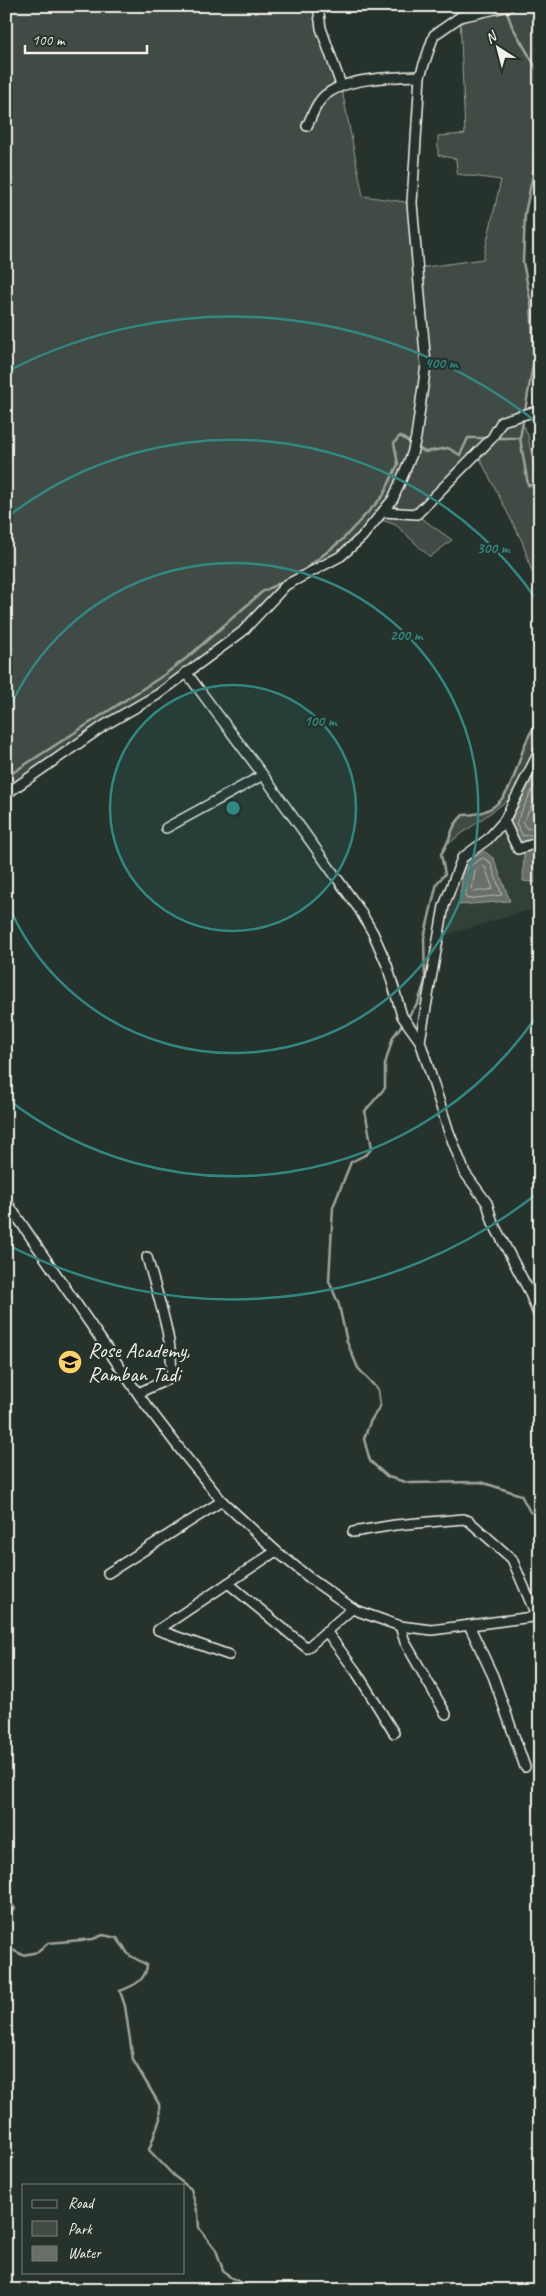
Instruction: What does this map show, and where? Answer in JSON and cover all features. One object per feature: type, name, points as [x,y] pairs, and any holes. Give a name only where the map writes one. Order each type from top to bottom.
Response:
[{"type":"street","points":[[318,6],[321,28],[341,85]]},
{"type":"street","points":[[6,794],[104,725],[157,695],[242,632],[286,586],[341,556],[362,537],[393,499],[412,454],[426,365],[412,203],[420,76],[434,35],[460,17],[509,6]]},
{"type":"street","points":[[307,126],[320,100],[341,85],[390,77],[420,76]]},
{"type":"street","points":[[384,512],[417,514],[492,438],[502,421],[540,410]]},
{"type":"street","points":[[186,672],[264,775],[359,909],[373,933],[387,966],[402,1016],[408,1027],[420,1041],[449,1132],[465,1174],[487,1203],[493,1223],[530,1291],[540,1319]]},
{"type":"street","points":[[420,1041],[444,906],[462,858],[488,839],[504,821],[540,750]]},
{"type":"street","points":[[166,828],[264,775]]},
{"type":"street","points":[[504,821],[518,849],[540,842]]},
{"type":"street","points":[[6,1201],[138,1393],[222,1501],[276,1551],[355,1610],[400,1626],[432,1630],[538,1615],[512,1559],[469,1521],[463,1519],[395,1525],[353,1532]]},
{"type":"street","points":[[138,1393],[171,1378],[173,1364],[147,1256]]},
{"type":"street","points":[[108,1573],[222,1501]]},
{"type":"street","points":[[229,1654],[158,1630],[276,1551]]},
{"type":"street","points":[[228,1583],[307,1648],[353,1608]]},
{"type":"street","points":[[469,1625],[493,1676],[525,1767]]},
{"type":"street","points":[[400,1626],[405,1642],[446,1714]]},
{"type":"street","points":[[326,1631],[357,1673],[394,1733]]},
{"type":"shaded area","points":[[540,750],[540,907],[439,937],[462,858],[504,821]]},
{"type":"green space","points":[[6,6],[318,6],[341,85],[363,196],[412,203],[419,268],[483,259],[501,180],[457,174],[456,159],[438,155],[438,136],[465,134],[460,17],[500,6],[540,6],[540,166],[534,169],[525,214],[523,261],[531,303],[534,359],[523,425],[528,435],[535,475],[540,477],[540,571],[532,572],[522,541],[477,453],[417,515],[452,540],[430,557],[396,525],[379,519],[341,556],[286,585],[242,632],[6,794]]},
{"type":"green space","points":[[540,720],[540,750],[519,792],[449,843],[454,824],[463,815],[482,812],[496,805],[506,793],[523,748],[530,733]]},
{"type":"water","points":[[540,762],[540,837],[520,843],[510,823]]},
{"type":"water","points":[[540,845],[540,883],[523,881],[524,850]]},
{"type":"water","points":[[484,851],[494,859],[510,901],[459,905],[464,863]]},
{"type":"waterway","points":[[506,10],[512,26],[538,71],[538,123],[534,169],[525,214],[523,262],[531,303],[534,359],[525,411]]},
{"type":"waterway","points":[[494,438],[520,438],[524,416]]},
{"type":"waterway","points":[[6,777],[164,675],[189,656],[262,592],[303,571],[342,540],[383,496],[398,464],[394,443],[400,436],[412,444]]},
{"type":"waterway","points":[[417,447],[425,452],[448,448],[460,455],[468,438],[489,438]]},
{"type":"waterway","points":[[520,438],[528,485],[540,486]]},
{"type":"waterway","points":[[540,720],[524,748],[506,793],[497,804],[483,812],[463,815],[455,824],[441,854],[445,874],[437,883],[424,938],[425,981],[418,1003],[393,1037],[385,1064],[385,1088],[365,1111],[372,1148],[367,1154],[351,1162],[333,1207],[329,1281],[339,1305],[347,1342],[358,1368],[378,1390],[380,1406],[370,1422],[364,1439],[370,1461],[388,1477],[409,1483],[481,1482],[521,1495],[530,1512],[540,1517]]},
{"type":"waterway","points":[[6,1895],[15,1909],[6,1914]]},
{"type":"waterway","points":[[6,1947],[23,1955],[38,1952],[48,1943],[93,1939],[103,1935],[117,1938],[129,1955],[147,1965],[144,1975],[138,1982],[120,1991],[125,2006],[133,2060],[159,2104],[160,2119],[149,2150],[184,2184]]},
{"type":"waterway","points":[[185,2184],[191,2189],[198,2214],[199,2228],[216,2250],[223,2270],[230,2277],[255,2290]]},
{"type":"place","name":"Rose Academy, Ramban Tadi","points":[[70,1362]]}]
